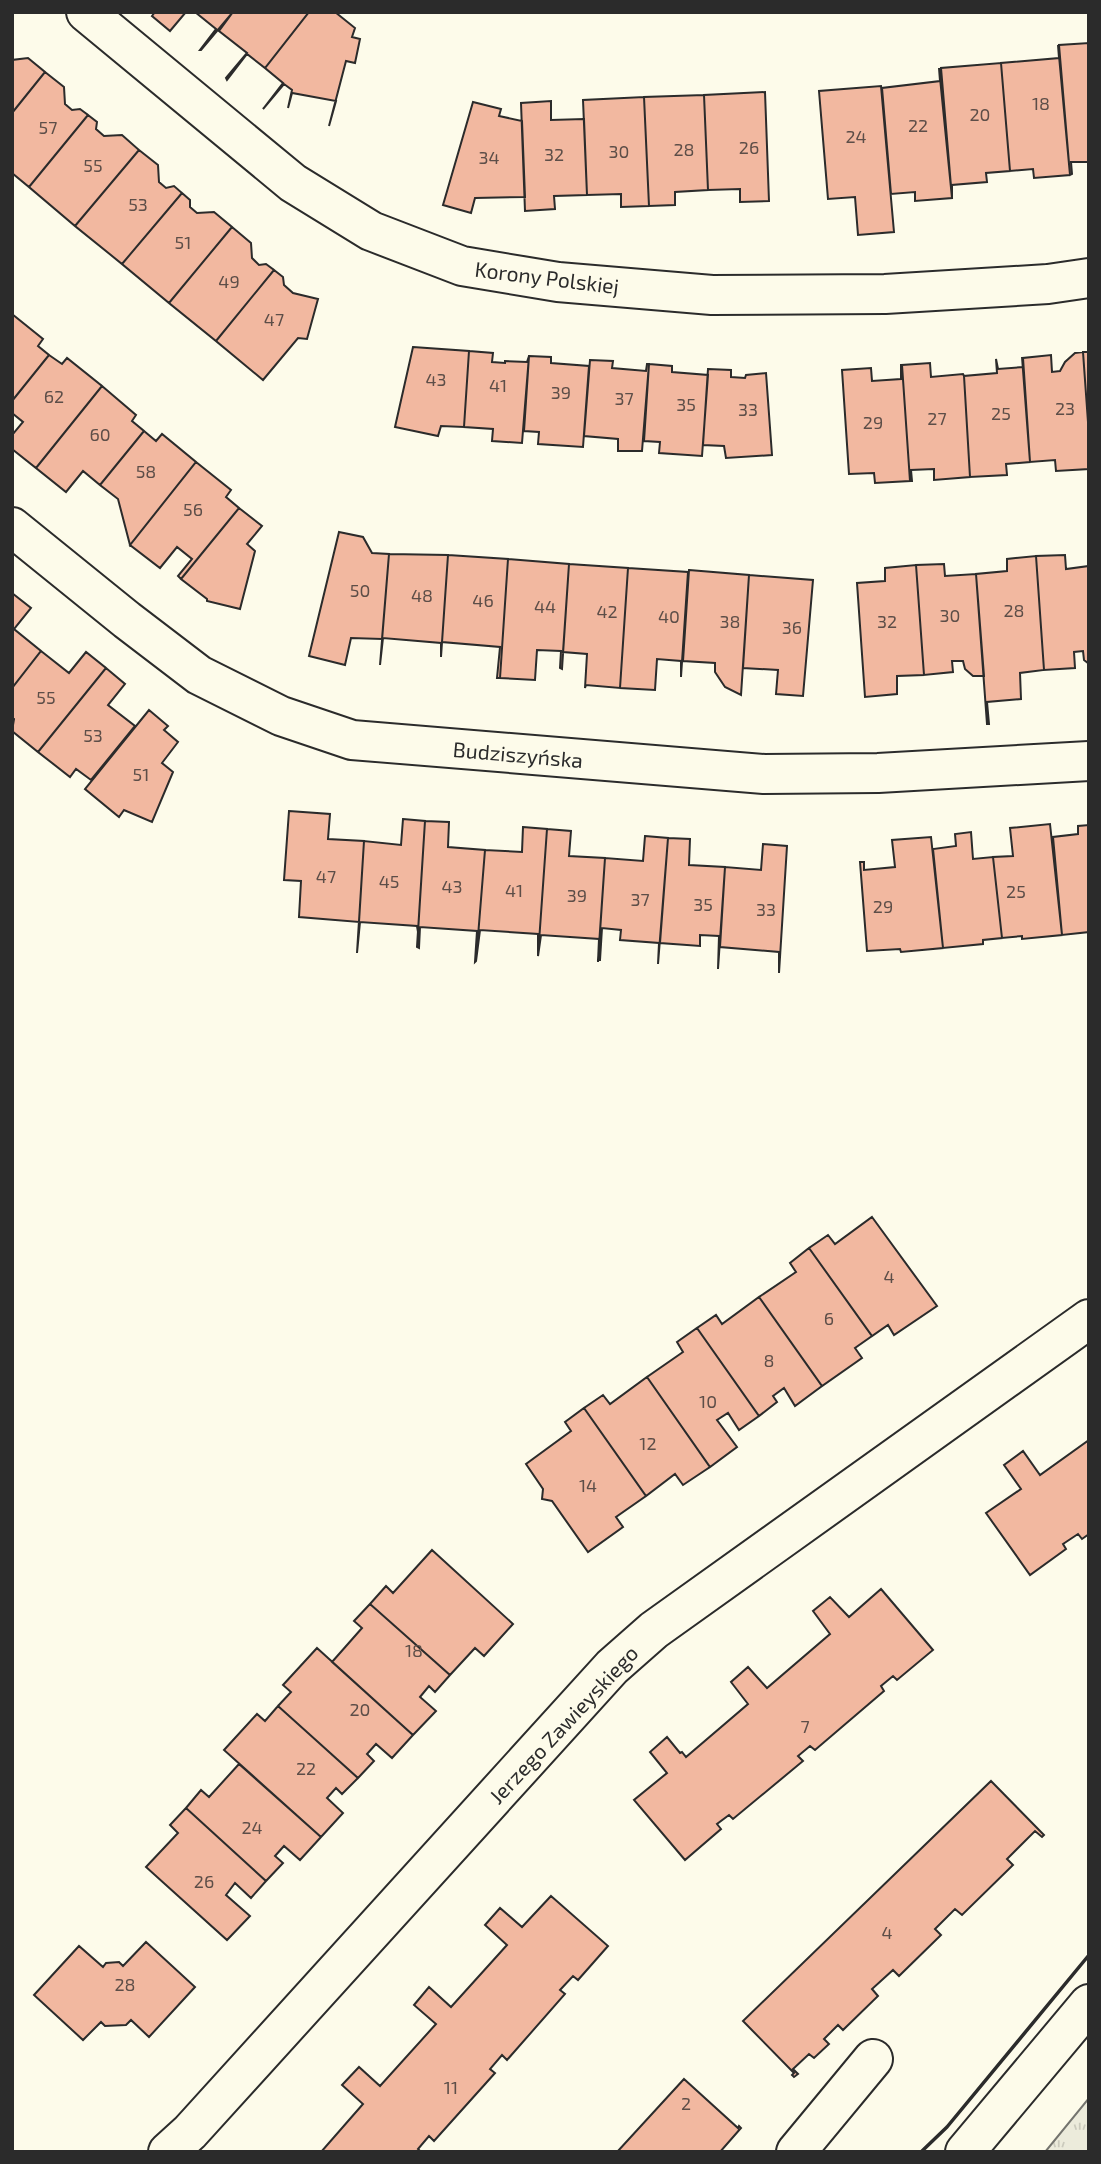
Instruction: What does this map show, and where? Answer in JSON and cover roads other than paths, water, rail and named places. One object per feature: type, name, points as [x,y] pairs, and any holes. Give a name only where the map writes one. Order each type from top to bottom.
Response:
[{"type":"street","name":"Korony Polskiej","points":[[86,12],[293,184],[371,231],[462,266],[558,282],[712,295],[885,294],[1048,284],[1089,278]]},
{"type":"street","name":"Budziszyńska","points":[[12,527],[199,675],[281,716],[352,740],[764,774],[878,773],[1089,761]]},
{"type":"street","name":"Jerzego Zawieyskiego","points":[[169,2152],[612,1667],[653,1630],[1089,1319]]},
{"type":"street","points":[[965,2152],[1089,2004]]},
{"type":"street","points":[[796,2152],[873,2059]]}]
